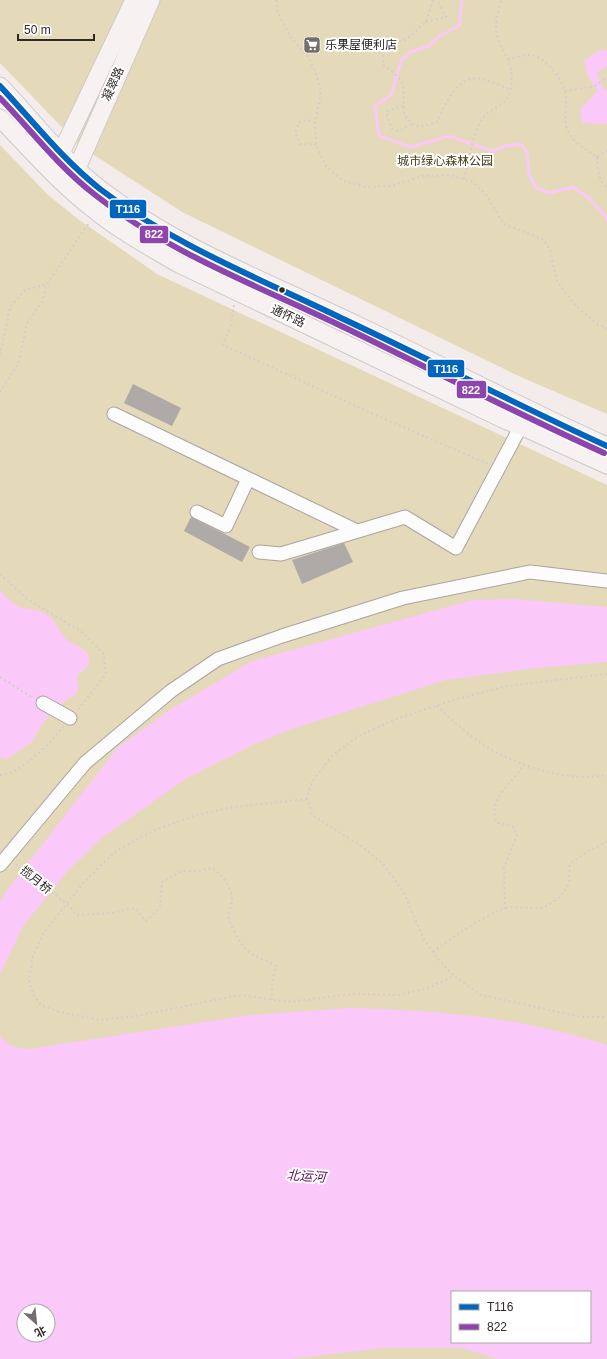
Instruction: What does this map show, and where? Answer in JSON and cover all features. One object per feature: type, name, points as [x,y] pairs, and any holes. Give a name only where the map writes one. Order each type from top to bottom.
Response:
[{"type":"main road","name":"凝翠路","points":[[61,153],[134,0]]},
{"type":"main road","name":"凝翠路","points":[[77,168],[94,126],[151,0]]},
{"type":"main road","points":[[94,126],[88,128],[84,126],[83,122],[100,84],[101,67]]},
{"type":"main road","name":"通怀路","points":[[0,86],[61,153],[77,168],[99,188],[151,225],[196,250],[358,325],[607,446]]},
{"type":"main road","name":"通怀路","points":[[0,118],[50,170],[96,212],[133,237],[177,263],[507,421],[607,465]]},
{"type":"street","points":[[114,414],[357,531]]},
{"type":"street","points":[[259,552],[281,554],[405,517],[456,548],[521,426]]},
{"type":"street","points":[[197,512],[226,526],[248,479]]},
{"type":"street","points":[[0,865],[85,763],[171,691],[218,659],[282,636],[403,598],[530,572],[607,581]]},
{"type":"street","points":[[43,704],[64,715]]},
{"type":"path","points":[[276,0],[278,13],[290,38],[307,55],[316,73],[321,92],[315,123],[316,145],[326,166],[343,181],[366,188],[391,186],[422,176],[450,175],[473,182],[487,196],[504,224],[544,240],[550,250],[557,281],[575,305],[597,324],[607,328]]},
{"type":"path","points":[[426,22],[433,0]]},
{"type":"path","points":[[437,0],[446,17],[426,22],[407,39],[386,46],[383,56],[384,66],[397,74],[403,83],[404,116],[411,124],[422,127],[436,122],[445,105],[458,87],[469,79],[480,78],[511,90]]},
{"type":"path","points":[[464,179],[477,130],[484,116],[502,105],[511,90],[513,73],[508,59],[499,42],[496,27],[501,0]]},
{"type":"path","points":[[508,59],[531,55],[545,62],[559,76],[565,91],[566,122],[570,134],[586,150],[598,157]]},
{"type":"path","points":[[565,91],[596,86],[607,77]]},
{"type":"path","points":[[403,106],[387,111],[387,117],[392,129],[400,131],[411,124]]},
{"type":"path","points":[[315,123],[308,120],[299,122],[296,132],[300,144],[316,145]]},
{"type":"path","points":[[598,157],[607,151]]},
{"type":"path","points":[[598,157],[598,172],[601,182],[607,188]]},
{"type":"path","points":[[0,392],[19,362],[27,323],[42,302],[47,284],[96,212]]},
{"type":"path","points":[[0,355],[10,307],[24,290],[47,284]]},
{"type":"path","points":[[236,292],[231,325],[223,344],[371,413],[499,468]]},
{"type":"path","points":[[0,574],[28,599],[82,632],[104,654],[106,674],[87,700],[64,715],[51,742],[23,765],[0,775]]},
{"type":"path","points":[[607,674],[508,686],[396,719],[357,737],[332,756],[312,782],[307,799],[312,815],[364,848],[384,865],[404,893],[424,940],[454,976],[481,995],[581,1017],[607,1017]]},
{"type":"path","points":[[0,677],[43,704]]},
{"type":"path","points":[[436,706],[485,746],[508,759],[558,774],[583,778],[607,775]]},
{"type":"path","points":[[505,909],[504,868],[517,836],[514,827],[496,822],[493,813],[496,800],[518,775],[524,764]]},
{"type":"path","points":[[307,799],[234,807],[196,815],[155,830],[116,851],[84,882],[42,934],[33,956],[29,981],[34,996],[41,1005],[59,1012],[101,1020],[136,1016],[240,995],[288,1002],[352,994],[399,995],[428,988],[454,976]]},
{"type":"path","points":[[433,952],[455,935],[505,909],[516,906],[543,907],[551,903],[565,890],[569,882],[570,864],[588,851],[607,842]]},
{"type":"path","name":"揽月桥","points":[[14,862],[57,898],[67,904],[77,915],[104,914],[135,908],[146,921],[160,908],[162,882],[182,870],[198,871],[212,868],[221,874],[230,891],[232,899],[229,919],[242,945],[253,955],[264,958],[276,966],[272,983],[272,1000]]},
{"type":"green space","name":"城市绿心森林公园","points":[[0,0],[607,0],[607,414],[523,378],[182,212],[80,146],[0,63]]},
{"type":"green space","points":[[0,145],[48,195],[78,219],[157,274],[607,485],[607,1359],[0,1359]]},
{"type":"water","points":[[607,50],[607,66],[597,73],[604,90],[607,89],[607,124],[582,123],[580,109],[598,91],[588,76],[584,61],[598,51]]},
{"type":"water","points":[[0,590],[17,606],[42,612],[50,617],[64,637],[84,650],[88,654],[89,658],[87,667],[77,676],[79,689],[77,693],[55,708],[41,726],[31,743],[7,759],[0,757]]},
{"type":"water","points":[[514,599],[607,607],[607,662],[536,668],[446,680],[295,728],[255,744],[187,778],[103,837],[68,871],[23,926],[0,975],[0,901],[118,747],[171,709],[252,661],[473,600]]},
{"type":"water","name":"北运河","points":[[348,1008],[447,1013],[479,1017],[575,1035],[607,1045],[607,1359],[498,1359],[461,1348],[384,1348],[289,1359],[0,1359],[0,1036],[13,1046],[29,1049],[250,1015]]},
{"type":"building","points":[[133,384],[181,408],[172,426],[124,403]]},
{"type":"building","points":[[191,517],[250,547],[242,562],[184,531]]},
{"type":"building","points":[[344,543],[353,562],[302,584],[292,560]]},
{"type":"waterway","points":[[462,0],[459,26],[438,37],[429,46],[410,52],[401,61],[391,95],[375,106],[379,136],[411,147],[449,136],[493,151],[505,146],[521,144],[527,153],[529,174],[536,188],[550,193],[573,187],[588,197],[607,218],[607,221]]},
{"type":"transit line","name":"T116","points":[[0,86],[60,152],[86,177],[100,189],[156,227],[216,259],[607,446]]},
{"type":"transit line","name":"822","points":[[0,98],[68,172],[94,194],[150,233],[180,250],[604,453]]},
{"type":"place","name":"乐果屋便利店","points":[[312,45]]}]
